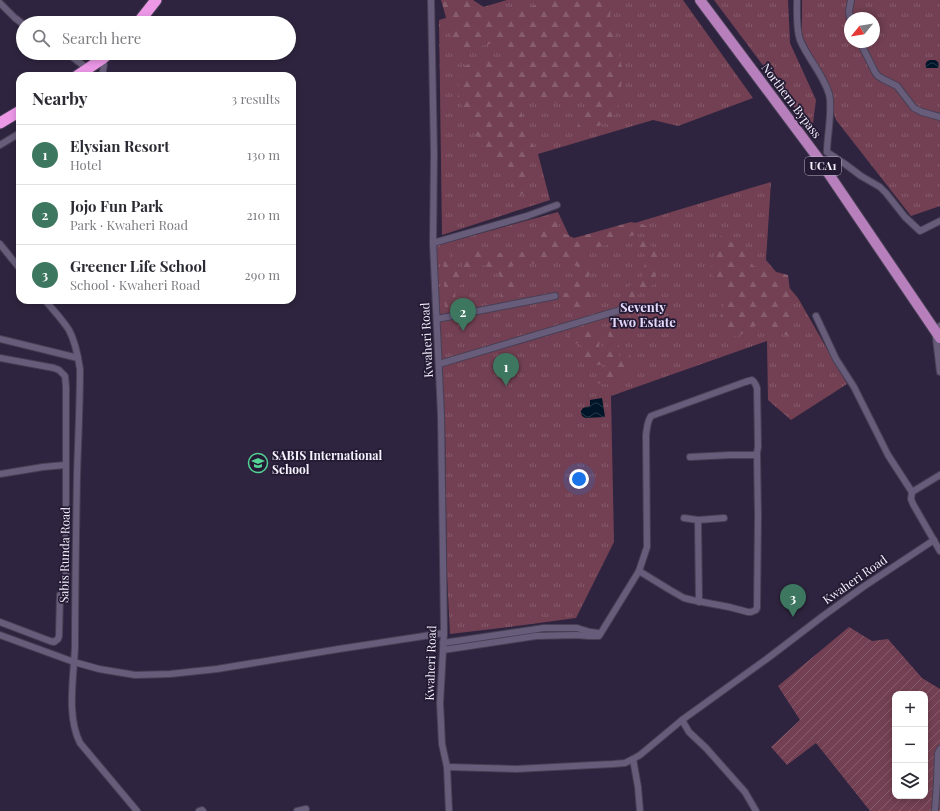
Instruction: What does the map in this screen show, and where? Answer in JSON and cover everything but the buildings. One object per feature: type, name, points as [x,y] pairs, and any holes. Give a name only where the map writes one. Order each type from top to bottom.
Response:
[{"type":"highway","points":[[143,16],[156,0]]},
{"type":"highway","points":[[83,72],[100,60]]},
{"type":"highway","points":[[0,124],[16,114]]},
{"type":"main road","name":"Northern Bypass","points":[[700,0],[818,158],[938,331]]},
{"type":"street","name":"Kwaheri Road","points":[[431,0],[434,154],[433,244],[441,415],[444,633],[440,703],[442,744],[447,767],[516,769],[625,763],[633,759],[682,720],[829,611],[934,540]]},
{"type":"street","points":[[797,0],[798,28],[800,38],[808,56],[821,77],[828,94],[830,112],[827,152]]},
{"type":"street","points":[[849,12],[850,0]]},
{"type":"street","points":[[0,3],[16,19]]},
{"type":"street","points":[[863,48],[878,76],[898,86],[914,108],[940,117]]},
{"type":"street","points":[[77,60],[88,69]]},
{"type":"street","points":[[103,72],[105,60]]},
{"type":"street","points":[[0,145],[16,135]]},
{"type":"street","points":[[818,158],[827,152]]},
{"type":"street","points":[[827,152],[886,192],[904,217],[920,231],[940,221]]},
{"type":"street","points":[[433,244],[527,216],[557,205]]},
{"type":"street","points":[[0,244],[16,264]]},
{"type":"street","points":[[437,319],[555,296]]},
{"type":"street","name":"Sabis Runda Road","points":[[48,304],[69,330],[78,358],[80,376],[72,720],[80,742],[138,811]]},
{"type":"street","points":[[439,364],[624,310]]},
{"type":"street","points":[[816,316],[836,359],[854,387],[888,454],[912,492],[911,499],[913,504],[940,551]]},
{"type":"street","points":[[938,331],[940,372]]},
{"type":"street","points":[[0,339],[78,358]]},
{"type":"street","points":[[0,358],[59,370],[65,376],[67,416],[65,465],[66,576],[60,595],[59,636],[54,642],[0,622]]},
{"type":"street","points":[[443,647],[545,635],[599,636],[639,571],[647,548],[646,434],[648,421],[651,416],[752,380],[756,388],[758,447],[756,610],[748,612],[684,598],[639,571]]},
{"type":"street","points":[[690,457],[755,455],[757,453]]},
{"type":"street","points":[[0,474],[65,465]]},
{"type":"street","points":[[912,492],[940,475]]},
{"type":"street","points":[[684,518],[698,520],[724,518]]},
{"type":"street","points":[[698,520],[699,602]]},
{"type":"street","points":[[443,647],[544,628],[576,628],[590,632],[602,632]]},
{"type":"street","points":[[544,628],[545,635]]},
{"type":"street","points":[[0,635],[74,662],[99,669],[135,675],[170,674],[217,669],[444,633]]},
{"type":"street","points":[[682,720],[689,732],[706,748],[745,792],[756,811]]},
{"type":"street","points":[[935,811],[938,753],[940,749]]},
{"type":"street","points":[[633,759],[638,787],[640,811]]},
{"type":"street","points":[[447,767],[448,811]]},
{"type":"street","points":[[297,811],[306,809]]},
{"type":"street","points":[[199,811],[203,811]]},
{"type":"green space","points":[[441,0],[473,0],[493,13],[524,9],[548,0],[618,0],[610,14],[623,72],[618,112],[599,126],[577,127],[591,107],[576,91],[559,104],[541,97],[520,103],[526,134],[535,148],[530,165],[529,190],[515,198],[510,174],[492,163],[473,130],[458,97],[459,68],[484,58],[510,63],[497,42],[456,52]]},
{"type":"green space","points":[[507,0],[683,0],[753,98],[678,126],[653,120],[538,154],[550,200],[442,235],[439,20]]},
{"type":"green space","points":[[714,0],[788,0],[790,43],[816,100],[812,131]]},
{"type":"green space","points":[[802,0],[940,0],[940,206],[911,216],[836,120],[828,85],[802,36]]},
{"type":"green space","points":[[771,182],[766,260],[798,298],[847,384],[791,420],[768,400],[767,341],[611,396],[614,542],[576,618],[450,634],[447,575],[445,422],[435,246],[558,212],[572,242]]},
{"type":"green space","points":[[554,217],[563,233],[574,238],[631,222],[642,224],[650,228],[639,234],[623,238],[607,245],[595,248],[587,247],[575,251],[585,259],[591,268],[587,283],[593,301],[584,309],[566,307],[559,301],[561,293],[576,293],[574,280],[578,267],[558,259],[538,264],[523,262],[508,268],[513,280],[522,294],[510,301],[501,300],[500,275],[485,265],[468,270],[463,283],[455,290],[456,307],[445,311],[443,252],[449,253],[454,271],[463,267],[462,256],[473,250],[494,253],[512,253],[545,249],[535,221]]},
{"type":"green space","points":[[720,236],[742,247],[753,266],[788,275],[793,315],[792,338],[760,323],[737,337],[717,327],[727,296],[710,272]]},
{"type":"green space","points":[[645,240],[661,256],[654,284],[636,296],[630,315],[633,327],[619,340],[619,356],[629,354],[638,368],[626,373],[614,385],[596,383],[606,365],[586,365],[579,342],[567,349],[568,336],[581,327],[600,334],[599,350],[608,340],[609,328],[616,316],[626,289],[643,276],[646,255],[629,248]]},
{"type":"green space","points":[[849,627],[872,641],[888,639],[922,678],[940,689],[940,811],[870,811],[816,743],[787,765],[771,747],[800,720],[778,686]]},
{"type":"water","points":[[935,60],[938,62],[939,67],[926,68],[926,62]]},
{"type":"water","points":[[602,398],[605,417],[586,418],[582,415],[581,411],[583,408],[590,406],[590,400]]},
{"type":"place","name":"Jojo Fun Park","points":[[463,331]]},
{"type":"place","name":"Elysian Resort","points":[[506,386]]},
{"type":"place","name":"SABIS International School","points":[[258,463]]},
{"type":"place","name":"Greener Life School","points":[[793,617]]},
{"type":"district","name":"Seventy Two Estate","points":[[643,314]]}]
